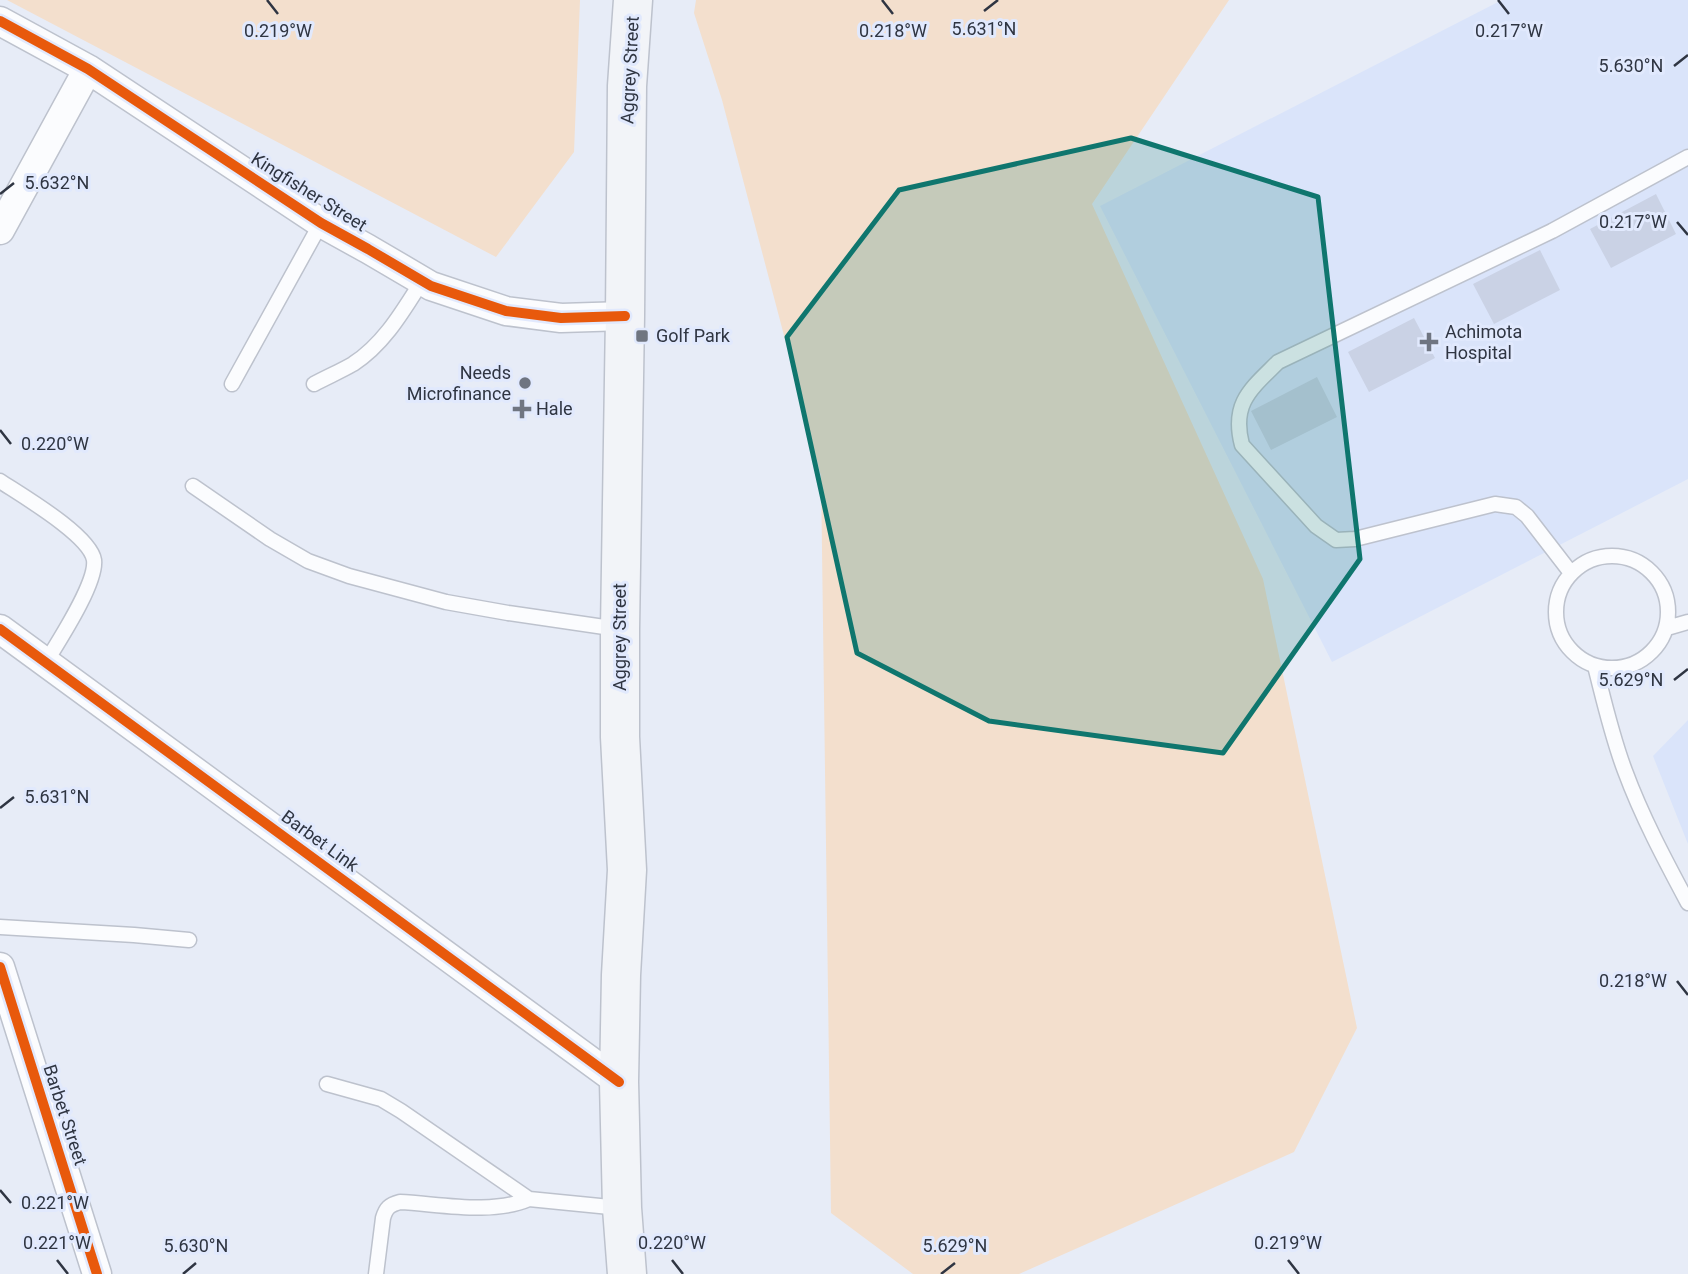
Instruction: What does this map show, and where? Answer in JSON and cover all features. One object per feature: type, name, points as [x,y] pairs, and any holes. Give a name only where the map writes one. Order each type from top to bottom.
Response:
[{"type":"main road","name":"Aggrey Street","points":[[627,1274],[622,1208],[619,1082],[627,870],[620,737],[620,629],[627,86],[633,0]]},
{"type":"street","name":"Kingfisher Street","points":[[0,21],[88,69],[321,223],[431,286],[506,311],[561,318],[625,316]]},
{"type":"street","points":[[0,230],[88,69]]},
{"type":"street","name":"Barbet Link","points":[[0,629],[619,1082]]},
{"type":"street","name":"Barbet Street","points":[[0,967],[97,1274]]},
{"type":"lane","points":[[1571,573],[1527,516],[1516,507],[1495,504],[1355,539],[1336,540],[1316,526],[1242,445],[1238,429],[1240,408],[1254,386],[1278,362],[1552,231],[1688,157]]},
{"type":"lane","points":[[232,384],[321,223]]},
{"type":"lane","points":[[314,384],[354,363],[379,342],[396,322],[422,281]]},
{"type":"lane","points":[[0,481],[67,526],[83,541],[94,559],[91,579],[46,662]]},
{"type":"lane","points":[[193,486],[270,539],[308,561],[349,576],[446,602],[620,629]]},
{"type":"lane","points":[[1627,556],[1653,572],[1668,598],[1667,628],[1651,653],[1625,668],[1595,666],[1570,650],[1557,625],[1558,597],[1571,573],[1597,557],[1627,556]]},
{"type":"lane","points":[[1667,628],[1688,622]]},
{"type":"lane","points":[[1595,666],[1606,712],[1625,770],[1654,838],[1688,903]]},
{"type":"lane","points":[[0,927],[189,940]]},
{"type":"lane","points":[[327,1084],[381,1099],[529,1199],[622,1208]]},
{"type":"lane","points":[[376,1274],[383,1219],[391,1204],[400,1202],[494,1208],[516,1205],[529,1199]]},
{"type":"highlighted area","points":[[1131,138],[1318,197],[1360,559],[1223,753],[989,721],[857,653],[787,337],[899,190]]},
{"type":"shaded area","points":[[7,0],[580,0],[574,152],[496,257]]},
{"type":"shaded area","points":[[696,0],[1229,0],[1092,204],[1263,579],[1357,1028],[1294,1152],[1019,1274],[913,1274],[831,1213],[821,476],[722,100],[694,13]]},
{"type":"shaded area","name":"Achimota Hospital","points":[[1502,0],[1688,0],[1688,479],[1332,662],[1100,206]]},
{"type":"shaded area","points":[[1688,720],[1688,844],[1653,756]]},
{"type":"building","points":[[1656,194],[1676,234],[1611,268],[1590,229]]},
{"type":"building","points":[[1540,250],[1560,290],[1494,324],[1473,284]]},
{"type":"building","points":[[1414,318],[1435,358],[1369,392],[1348,352]]},
{"type":"building","points":[[1317,377],[1337,417],[1271,450],[1251,411]]},
{"type":"cycle path","points":[[0,21],[88,69],[321,223],[431,286],[506,311],[561,318],[625,316]]},
{"type":"cycle path","points":[[0,629],[619,1082]]},
{"type":"cycle path","points":[[0,967],[97,1274]]},
{"type":"place","name":"Golf Park","points":[[642,336]]},
{"type":"place","name":"Achimota Hospital","points":[[1429,342]]},
{"type":"place","name":"Needs Microfinance","points":[[525,383]]},
{"type":"place","name":"Hale","points":[[522,409]]}]
